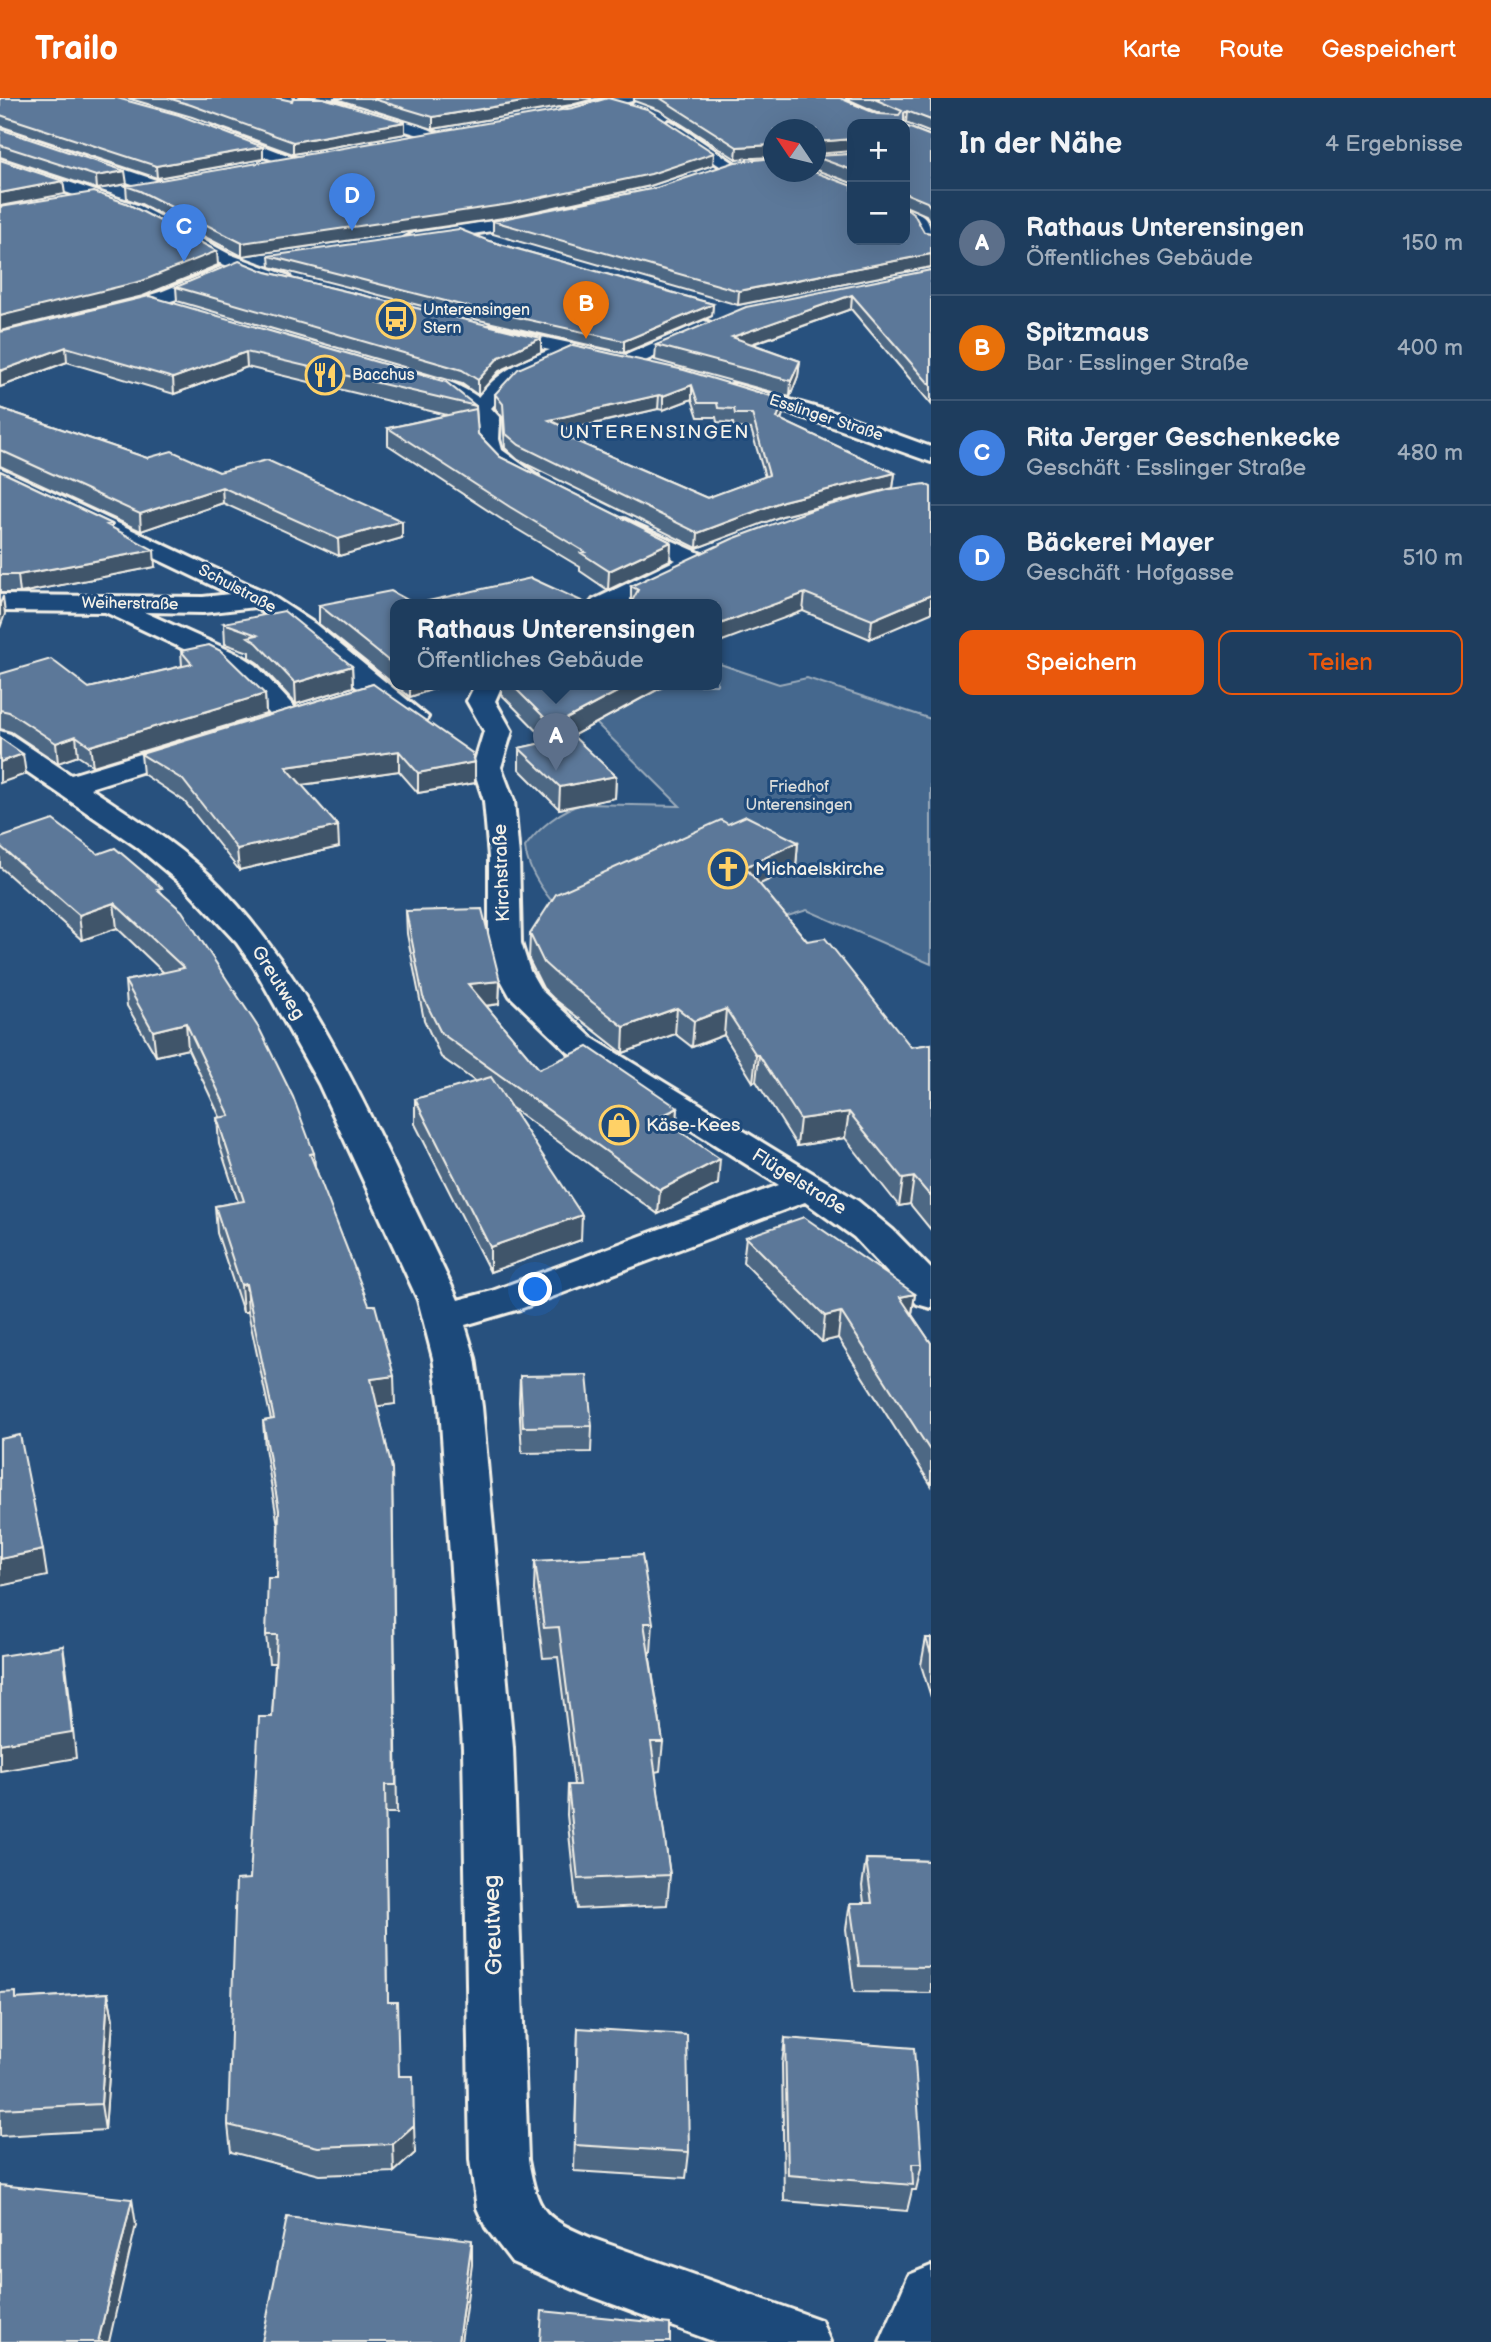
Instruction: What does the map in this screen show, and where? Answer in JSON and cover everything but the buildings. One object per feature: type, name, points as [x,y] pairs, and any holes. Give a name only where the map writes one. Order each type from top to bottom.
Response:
[{"type":"street","points":[[307,98],[433,135],[458,152]]},
{"type":"street","points":[[579,98],[639,110]]},
{"type":"street","points":[[548,116],[627,98]]},
{"type":"street","points":[[658,118],[738,166],[710,174]]},
{"type":"street","points":[[199,127],[295,160],[262,166]]},
{"type":"street","points":[[400,141],[460,131]]},
{"type":"street","points":[[0,134],[153,185]]},
{"type":"street","points":[[0,164],[134,210],[239,265],[302,286]]},
{"type":"street","points":[[58,203],[172,181]]},
{"type":"street","points":[[396,241],[463,233],[566,214]]},
{"type":"street","points":[[910,216],[921,223],[931,240]]},
{"type":"street","points":[[463,233],[496,246]]},
{"type":"street","points":[[90,319],[151,302],[239,265],[270,258]]},
{"type":"street","points":[[151,302],[187,312]]},
{"type":"street","points":[[629,361],[718,321]]},
{"type":"street","points":[[466,327],[658,368]]},
{"type":"street","points":[[479,408],[489,400],[499,384],[513,374],[572,349]]},
{"type":"street","points":[[404,376],[454,391],[479,408],[489,418],[489,449],[496,457],[542,484]]},
{"type":"street","name":"Esslinger Straße","points":[[713,383],[841,422],[931,455]]},
{"type":"street","name":"Schulstraße","points":[[0,475],[260,599],[306,630],[365,695],[435,731]]},
{"type":"street","points":[[610,519],[695,560]]},
{"type":"street","points":[[614,599],[718,551]]},
{"type":"street","name":"Weiherstraße","points":[[0,603],[203,605],[260,599]]},
{"type":"street","points":[[103,603],[233,662],[246,671],[289,718]]},
{"type":"street","name":"Kirchstraße","points":[[486,690],[481,701],[498,731],[480,754],[499,801],[504,857],[505,943],[513,971],[527,996],[580,1045]]},
{"type":"street","points":[[65,786],[223,738]]},
{"type":"street","name":"Greutweg","points":[[0,740],[148,841],[197,881],[248,936],[281,985],[337,1084],[390,1192],[444,1318],[454,1358],[461,1407],[488,1748],[499,2160],[507,2208],[533,2242],[583,2264],[799,2342]]},
{"type":"street","name":"Flügelstraße","points":[[580,1045],[809,1187],[876,1233],[902,1258],[931,1295]]},
{"type":"street","points":[[444,1318],[518,1295],[809,1187]]},
{"type":"street","points":[[911,2342],[931,2296]]},
{"type":"green space","name":"Friedhof Unterensingen","points":[[722,665],[779,684],[807,678],[931,719],[931,964],[807,910],[768,922],[560,911],[543,890],[526,856],[525,847],[537,833],[567,810],[584,804],[680,806],[596,723],[630,690],[722,690]]},
{"type":"place","name":"Bäckerei Mayer","points":[[352,231]]},
{"type":"place","name":"Rita Jerger Geschenkecke","points":[[184,262]]},
{"type":"place","name":"Unterensingen Stern","points":[[396,319]]},
{"type":"place","name":"Spitzmaus","points":[[586,339]]},
{"type":"place","name":"Bacchus","points":[[325,375]]},
{"type":"place","name":"Rathaus Unterensingen","points":[[556,771]]},
{"type":"place","name":"Michaelskirche","points":[[728,869]]},
{"type":"place","name":"Käse-Kees","points":[[619,1125]]},
{"type":"district","name":"UNTERENSINGEN","points":[[655,432]]}]
